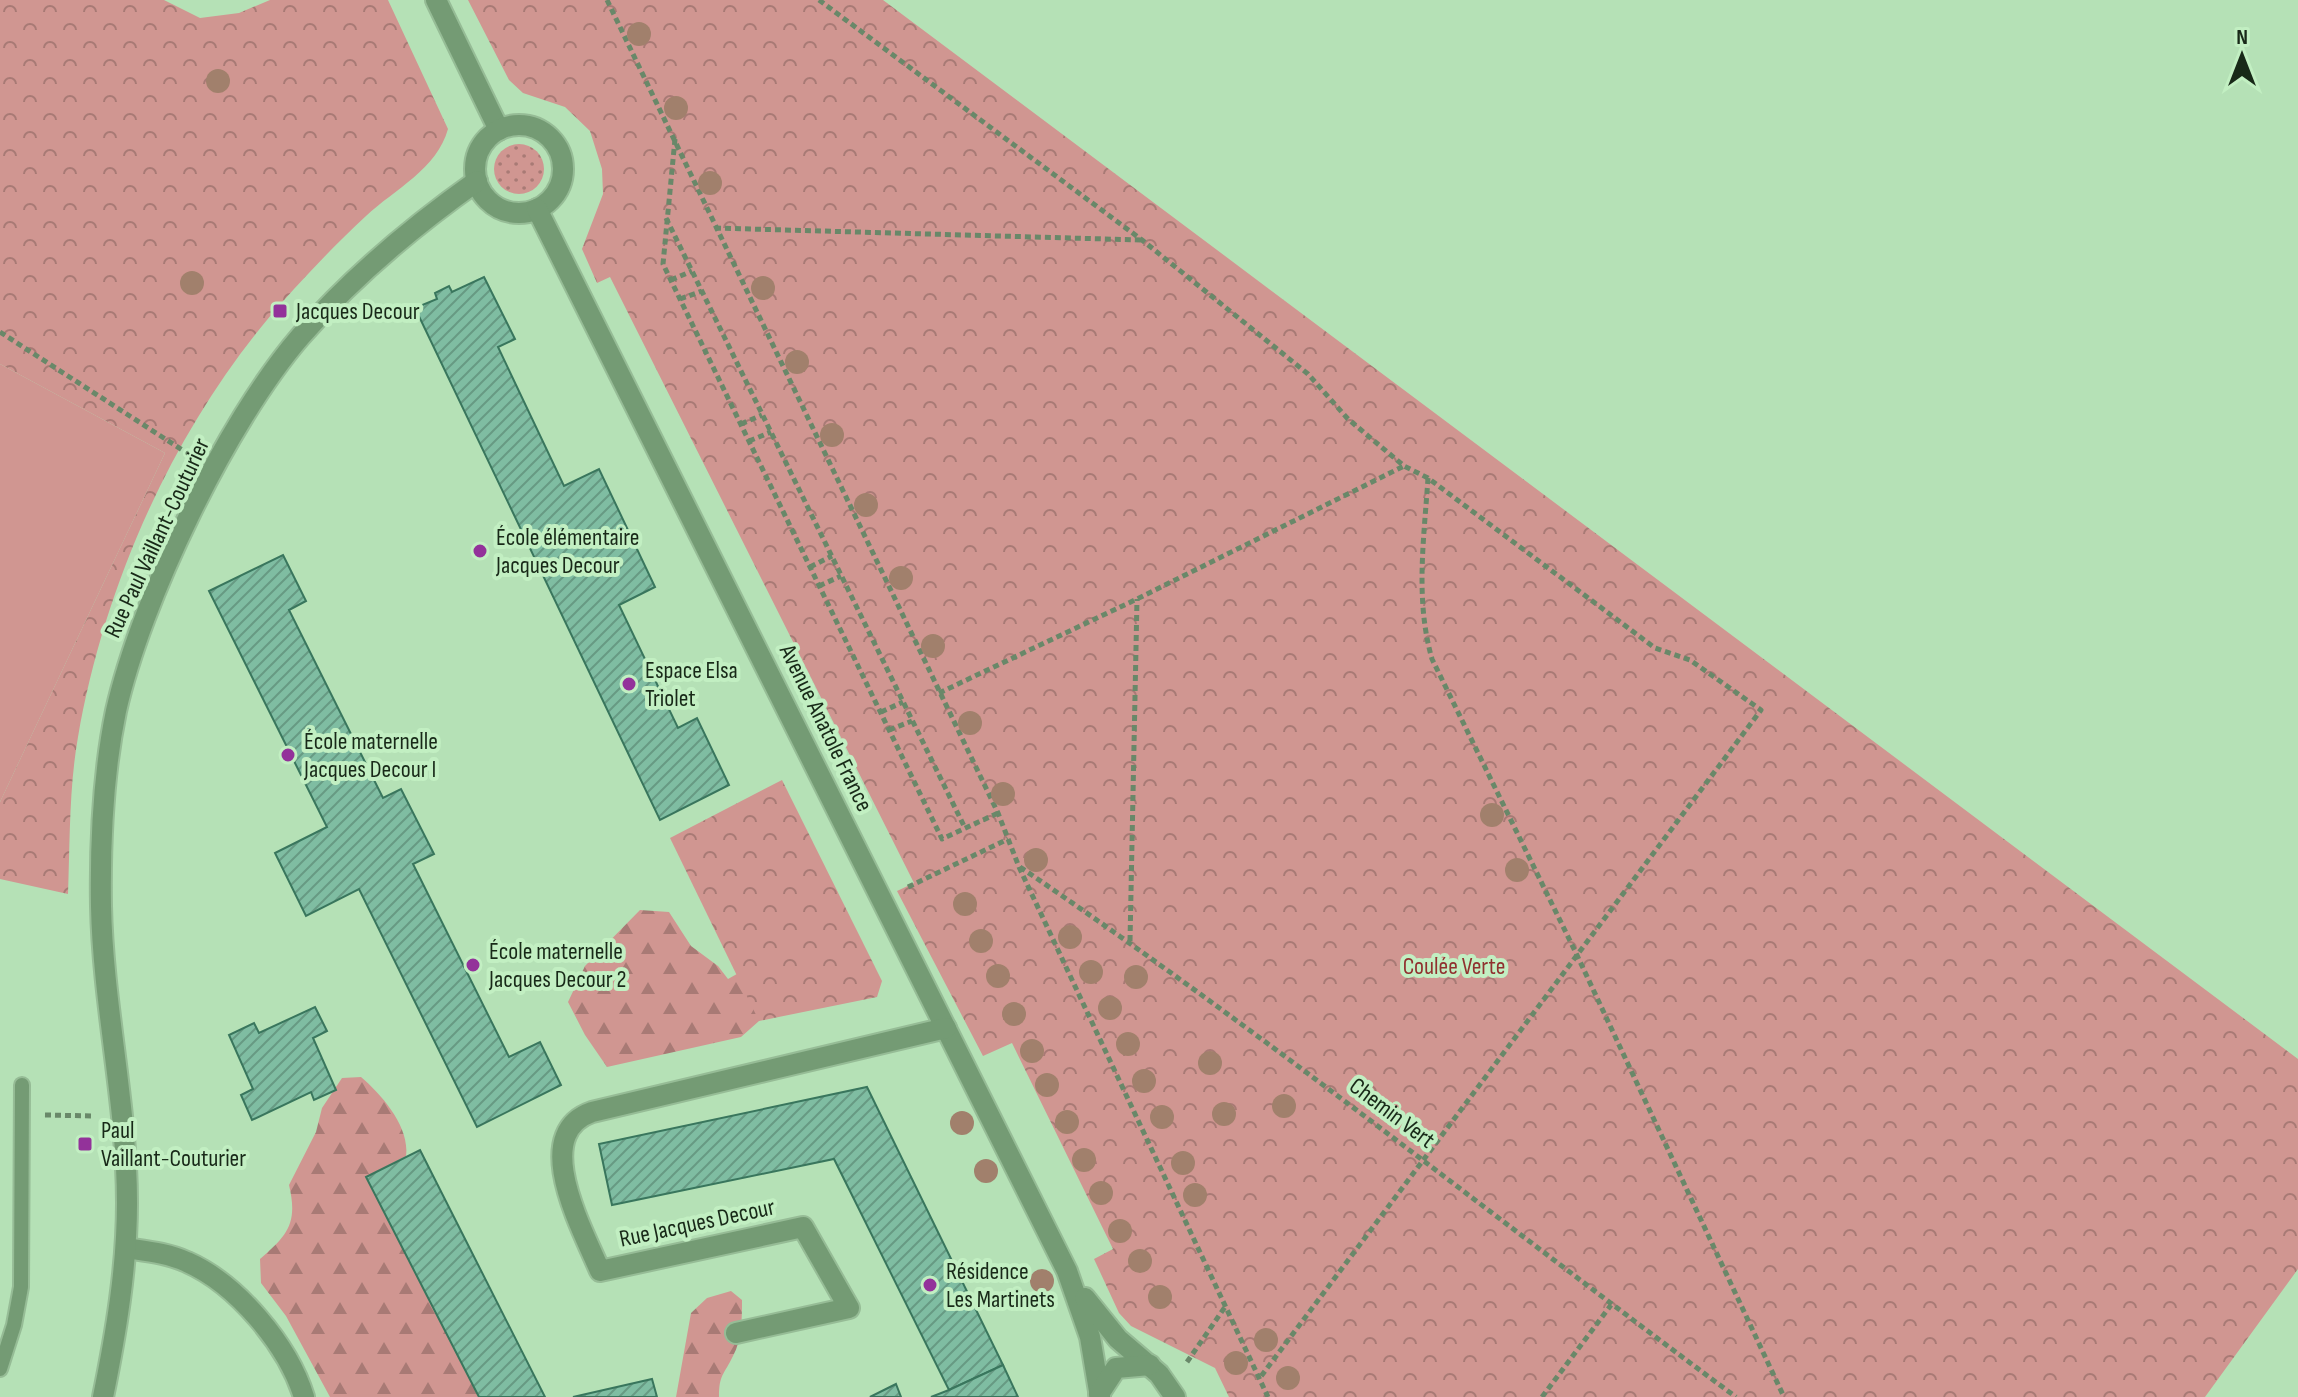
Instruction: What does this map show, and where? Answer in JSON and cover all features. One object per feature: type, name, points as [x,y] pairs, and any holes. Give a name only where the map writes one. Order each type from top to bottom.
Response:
[{"type":"street","points":[[436,0],[499,130]]},
{"type":"street","points":[[512,125],[533,127],[551,138],[559,149],[563,162],[561,184],[554,196],[537,209],[518,212],[498,207],[487,199],[477,181],[477,155],[488,138],[499,130],[512,125]]},
{"type":"street","name":"Rue Paul Vaillant-Couturier","points":[[103,1397],[126,1248],[126,1173],[103,957],[102,874],[112,733],[134,650],[157,591],[216,466],[283,360],[377,257],[477,181]]},
{"type":"street","name":"Avenue Anatole France","points":[[537,209],[1067,1271],[1090,1337],[1100,1396]]},
{"type":"street","name":"Rue Jacques Decour","points":[[736,1333],[849,1308],[803,1227],[600,1271],[568,1191],[562,1153],[566,1129],[572,1122],[592,1112],[946,1028]]},
{"type":"street","points":[[126,1248],[186,1261],[214,1278],[255,1318],[285,1356],[304,1397]]},
{"type":"street","name":"Avenue Anatole France","points":[[1067,1271],[1108,1328],[1150,1365],[1171,1391]]},
{"type":"street","points":[[1100,1396],[1116,1368],[1150,1365]]},
{"type":"lane","points":[[0,1369],[14,1325],[21,1287],[22,1085]]},
{"type":"path","points":[[607,0],[998,813],[1019,867],[1268,1397]]},
{"type":"path","points":[[819,0],[1142,240],[1308,374],[1348,419],[1404,466],[1428,478],[1655,648],[1690,660],[1761,710],[1259,1379]]},
{"type":"path","points":[[675,138],[665,217],[663,264],[942,839],[998,813]]},
{"type":"path","points":[[665,217],[965,828]]},
{"type":"path","points":[[715,228],[1142,240]]},
{"type":"path","points":[[671,280],[692,271]]},
{"type":"path","points":[[680,299],[702,291]]},
{"type":"path","points":[[0,332],[193,456],[186,469]]},
{"type":"path","points":[[741,424],[762,415]]},
{"type":"path","points":[[749,441],[771,432]]},
{"type":"path","points":[[939,693],[1404,466]]},
{"type":"path","points":[[1428,478],[1421,585],[1424,629],[1432,659],[1576,953],[1784,1397]]},
{"type":"path","points":[[810,567],[832,556]]},
{"type":"path","points":[[819,586],[841,576]]},
{"type":"path","points":[[1130,942],[1137,599]]},
{"type":"path","points":[[881,712],[903,702]]},
{"type":"path","points":[[889,730],[912,721]]},
{"type":"path","points":[[881,899],[1008,839]]},
{"type":"path","name":"Chemin Vert","points":[[1019,867],[1130,942],[1424,1158],[1611,1305],[1736,1397]]},
{"type":"path","points":[[22,1115],[97,1116],[96,1102]]},
{"type":"path","points":[[1542,1397],[1611,1305]]},
{"type":"path","points":[[1171,1391],[1225,1307]]},
{"type":"green space","points":[[0,0],[164,0],[200,18],[239,13],[270,0],[388,0],[448,129],[443,143],[425,167],[338,243],[254,336],[217,387],[154,498],[129,556],[91,676],[73,776],[68,894],[0,879],[0,802],[165,453],[0,364]]},
{"type":"green space","name":"Coulée Verte","points":[[468,0],[883,0],[2298,1059],[2298,1269],[2205,1397],[1229,1397],[1215,1368],[1131,1326],[1119,1313],[1094,1259],[1113,1249],[1012,1043],[983,1056],[897,891],[914,883],[610,277],[597,283],[582,249],[603,194],[602,169],[590,131],[565,107],[523,93],[509,80]]},
{"type":"green space","points":[[519,144],[537,151],[544,169],[537,187],[519,194],[501,187],[494,169],[501,151]]},
{"type":"green space","points":[[0,364],[165,453],[0,802]]},
{"type":"green space","points":[[782,780],[882,981],[877,997],[759,1021],[670,838]]},
{"type":"green space","points":[[640,910],[669,912],[691,946],[718,966],[728,979],[826,924],[759,1021],[741,1037],[607,1067],[585,1035],[568,1002],[585,966]]},
{"type":"green space","points":[[361,1077],[393,1112],[406,1145],[406,1156],[366,1177],[479,1397],[330,1397],[286,1316],[261,1283],[260,1259],[278,1243],[288,1227],[292,1209],[289,1185],[316,1132],[322,1108],[342,1078]]},
{"type":"green space","points":[[731,1291],[742,1300],[741,1329],[736,1350],[721,1379],[719,1397],[676,1397],[691,1313],[707,1298]]},
{"type":"building","points":[[484,277],[515,339],[498,347],[564,486],[599,469],[655,587],[619,605],[678,728],[697,718],[729,785],[660,820],[415,308],[437,299],[435,293],[449,286],[452,292]]},
{"type":"building","points":[[283,555],[306,601],[289,610],[383,798],[401,789],[434,854],[413,864],[509,1057],[540,1042],[561,1085],[477,1127],[359,889],[306,916],[275,853],[327,827],[209,591]]},
{"type":"building","points":[[315,1007],[327,1031],[313,1038],[336,1090],[314,1100],[311,1092],[252,1120],[241,1095],[253,1089],[229,1035],[254,1023],[259,1033]]},
{"type":"building","name":"Résidence Les Martinets","points":[[867,1087],[1003,1365],[949,1390],[834,1159],[612,1205],[599,1144]]},
{"type":"building","points":[[420,1150],[545,1397],[479,1397],[366,1177]]},
{"type":"building","points":[[1003,1365],[1018,1397],[931,1397],[949,1390]]},
{"type":"building","points":[[652,1379],[657,1397],[573,1397]]},
{"type":"building","points":[[896,1384],[901,1397],[870,1397]]},
{"type":"place","name":"Jacques Decour","points":[[280,311]]},
{"type":"place","name":"École élémentaire Jacques Decour","points":[[480,551]]},
{"type":"place","name":"Espace Elsa Triolet","points":[[629,684]]},
{"type":"place","name":"École maternelle Jacques Decour I","points":[[288,755]]},
{"type":"place","name":"École maternelle Jacques Decour 2","points":[[473,965]]},
{"type":"place","name":"Paul Vaillant-Couturier","points":[[85,1144]]},
{"type":"place","name":"Résidence Les Martinets","points":[[930,1285]]}]
